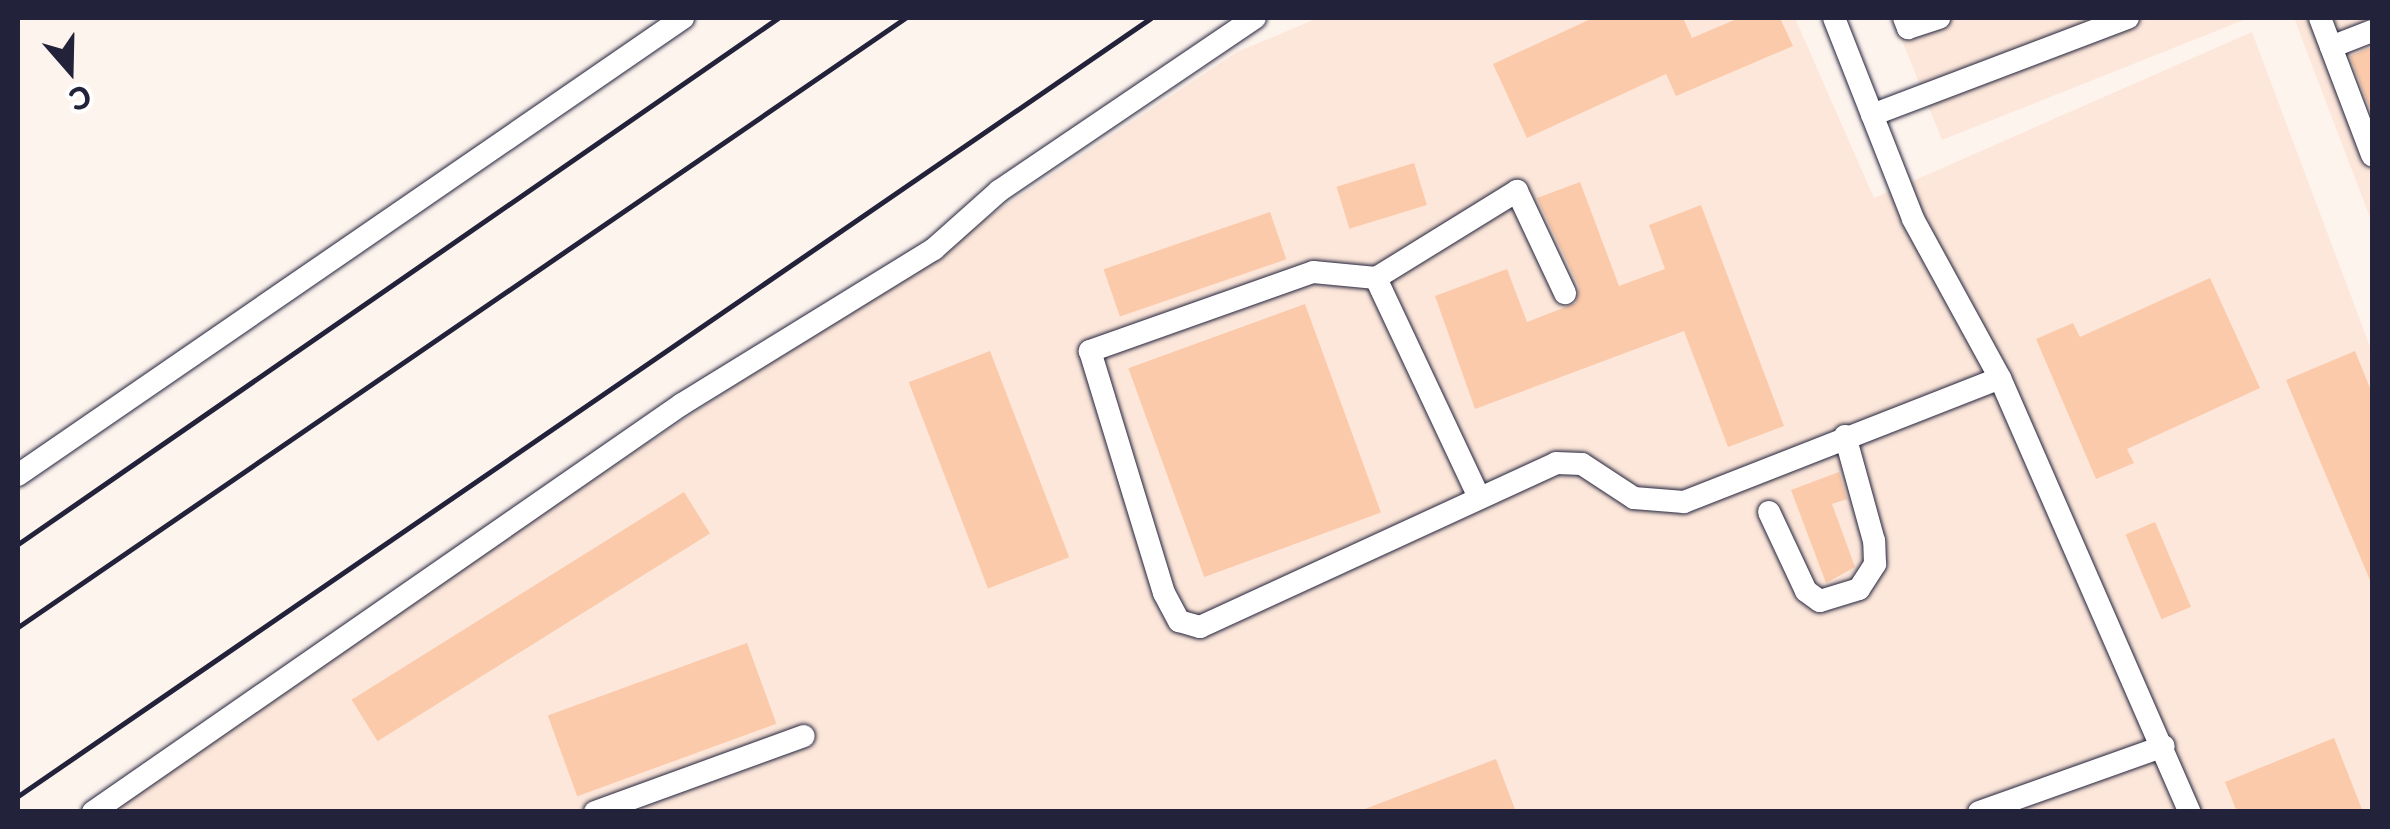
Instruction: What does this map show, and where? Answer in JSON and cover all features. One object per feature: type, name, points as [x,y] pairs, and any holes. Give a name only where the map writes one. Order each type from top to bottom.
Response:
[{"type":"street","points":[[18,475],[683,18]]},
{"type":"street","points":[[93,812],[682,404],[934,249],[999,191],[1255,18]]},
{"type":"street","points":[[1834,18],[1913,219],[2000,378],[2190,812]]},
{"type":"street","points":[[1904,18],[1908,28],[1939,18]]},
{"type":"street","points":[[1872,115],[2128,18]]},
{"type":"street","points":[[2320,18],[2331,47],[2362,94],[2371,149]]},
{"type":"street","points":[[2331,47],[2372,31]]},
{"type":"street","points":[[1565,293],[1518,191],[1376,278],[1314,272],[1090,351],[1164,593],[1180,621],[1200,627],[1477,493],[1556,463],[1582,464],[1634,498],[1684,502],[2000,378]]},
{"type":"street","points":[[1376,278],[1477,493]]},
{"type":"street","points":[[1769,512],[1806,591],[1820,601],[1860,589],[1875,564],[1874,541],[1845,436]]},
{"type":"street","points":[[596,812],[804,736]]},
{"type":"street","points":[[1980,812],[2164,746]]},
{"type":"shaded area","points":[[1318,18],[1795,18],[1874,198],[2252,32],[2372,352],[2372,811],[92,812],[1237,52]]},
{"type":"shaded area","points":[[1893,18],[2249,18],[1942,140]]},
{"type":"shaded area","points":[[2294,18],[2372,18],[2372,223]]},
{"type":"building","points":[[1593,18],[1683,18],[1692,38],[1739,18],[1780,18],[1793,46],[1676,96],[1666,74],[1527,138],[1493,64]]},
{"type":"building","points":[[2372,47],[2372,114],[2350,56]]},
{"type":"building","points":[[1414,163],[1427,205],[1349,229],[1337,187]]},
{"type":"building","points":[[1580,182],[1619,286],[1665,269],[1649,225],[1701,205],[1784,426],[1728,447],[1684,331],[1475,409],[1435,296],[1507,269],[1527,322],[1576,303],[1579,287],[1537,198]]},
{"type":"building","points":[[1270,212],[1286,259],[1120,317],[1104,269]]},
{"type":"building","points":[[2210,278],[2260,388],[2127,449],[2134,463],[2096,479],[2036,339],[2073,323],[2080,337]]},
{"type":"building","points":[[1305,304],[1381,513],[1204,577],[1128,368]]},
{"type":"building","points":[[990,351],[1069,557],[988,588],[909,382]]},
{"type":"building","points":[[2355,351],[2372,393],[2372,585],[2286,380]]},
{"type":"building","points":[[1839,472],[1847,499],[1832,504],[1855,567],[1826,583],[1791,490]]},
{"type":"building","points":[[684,492],[710,534],[378,741],[352,700]]},
{"type":"building","points":[[2155,522],[2191,607],[2161,619],[2126,535]]},
{"type":"building","points":[[747,643],[776,724],[577,796],[548,716]]},
{"type":"building","points":[[2334,738],[2363,812],[2237,812],[2225,782]]},
{"type":"building","points":[[1496,759],[1516,812],[1362,812],[1362,810]]},
{"type":"railway","points":[[18,544],[778,18]]},
{"type":"railway","points":[[18,627],[905,18]]},
{"type":"railway","points":[[18,796],[1151,18]]}]
